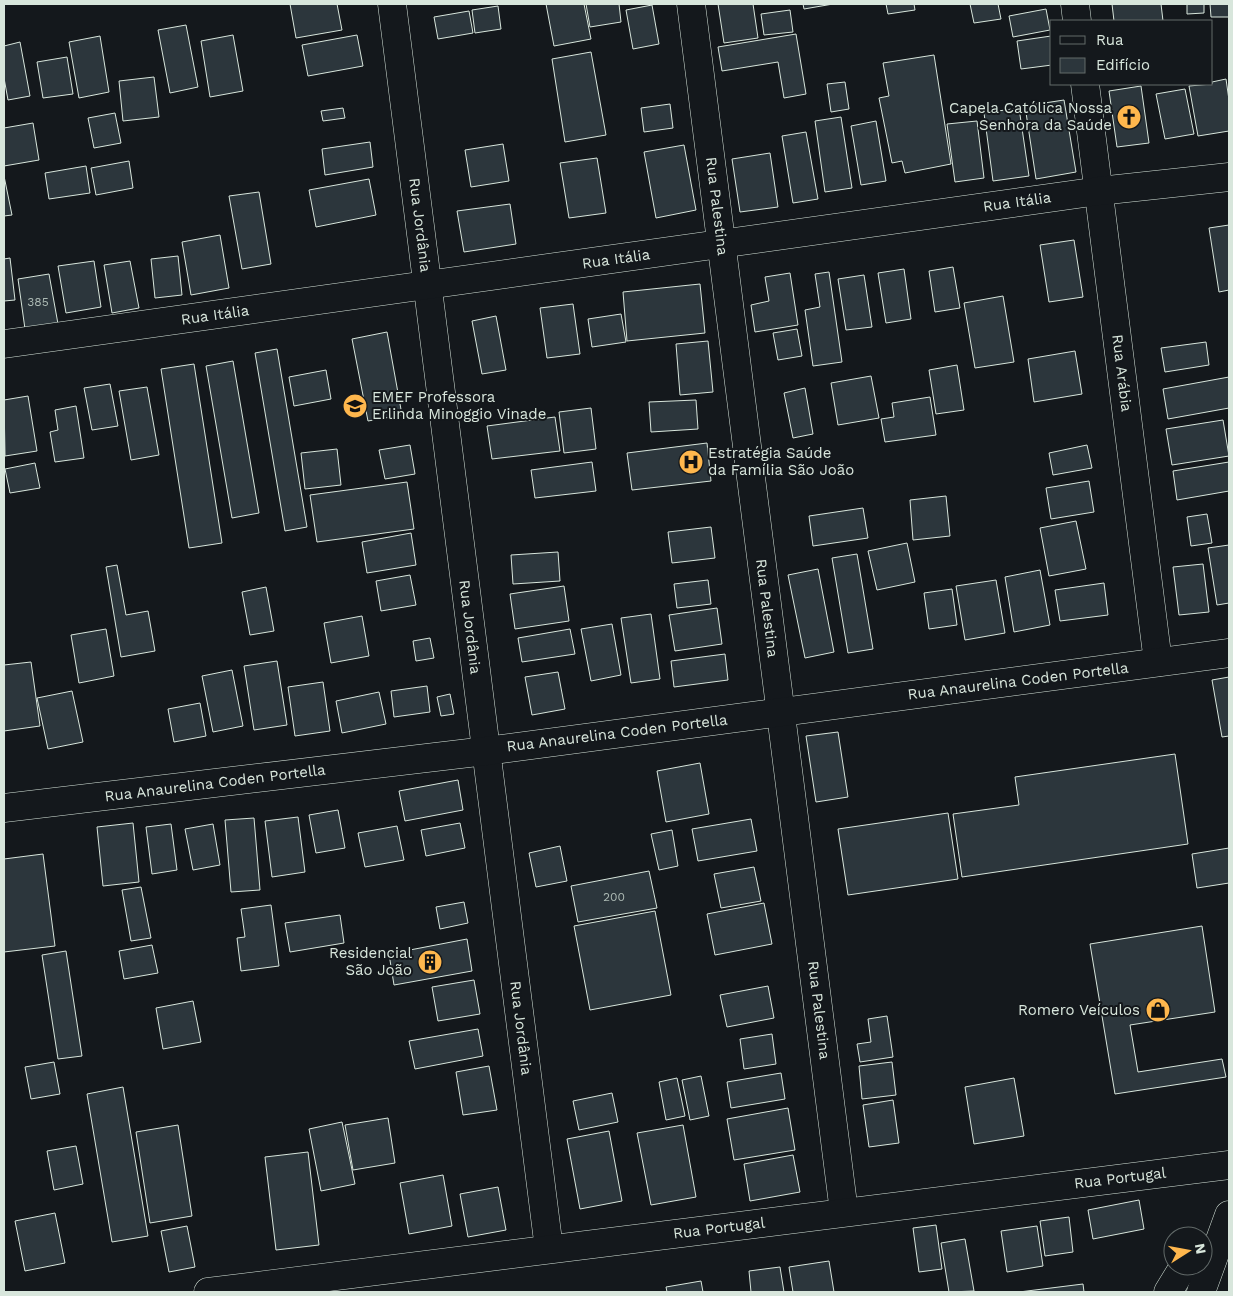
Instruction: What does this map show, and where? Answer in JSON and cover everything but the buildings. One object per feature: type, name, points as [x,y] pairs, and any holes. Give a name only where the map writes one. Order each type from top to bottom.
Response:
[{"type":"main road","name":"Rua Jordânia","points":[[392,4],[549,1249]]},
{"type":"main road","name":"Rua Palestina","points":[[691,4],[844,1212]]},
{"type":"main road","points":[[1075,4],[1077,20]]},
{"type":"main road","name":"Rua Arábia","points":[[1086,85],[1158,662]]},
{"type":"main road","name":"Rua Itália","points":[[4,344],[1099,191],[1229,177]]},
{"type":"main road","name":"Rua Anaurelina Coden Portella","points":[[4,808],[486,750],[1229,653]]},
{"type":"main road","name":"Rua Portugal","points":[[208,1292],[1229,1164]]},
{"type":"main road","points":[[1208,1226],[1229,1193]]},
{"type":"main road","points":[[1201,1292],[1229,1214]]},
{"type":"main road","points":[[1168,1292],[1178,1276]]},
{"type":"place","name":"Capela Católica Nossa Senhora da Saúde","points":[[1129,117]]},
{"type":"place","name":"EMEF Professora Erlinda Minoggio Vinade","points":[[355,406]]},
{"type":"place","name":"Estratégia Saúde da Família São João","points":[[691,462]]},
{"type":"place","name":"Residencial São João","points":[[430,962]]},
{"type":"place","name":"Romero Veículos","points":[[1158,1010]]}]
